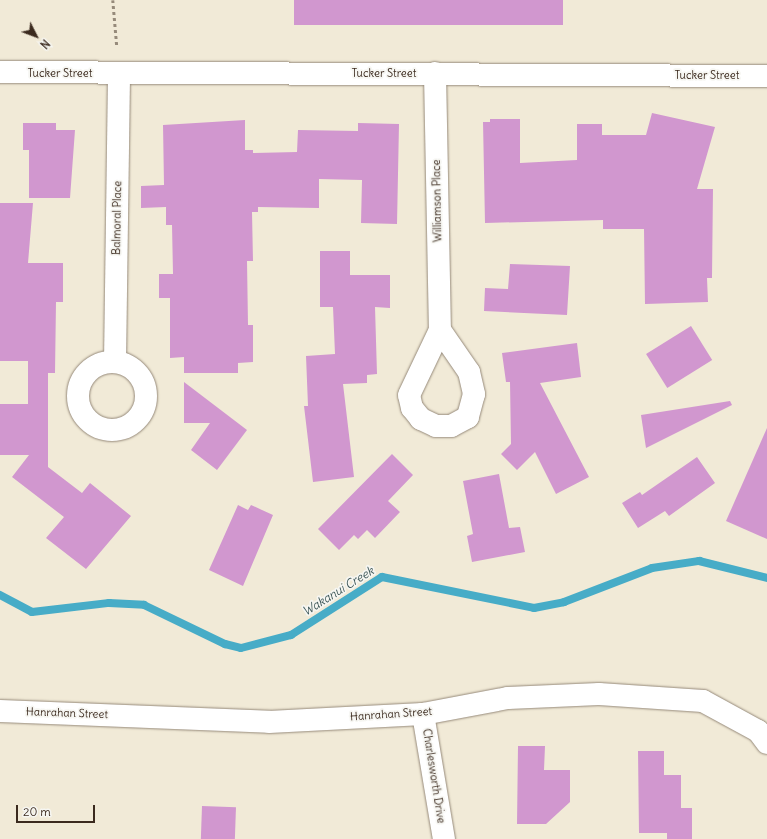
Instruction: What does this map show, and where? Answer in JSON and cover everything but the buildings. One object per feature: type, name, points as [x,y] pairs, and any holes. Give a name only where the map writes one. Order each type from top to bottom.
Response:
[{"type":"street","name":"Tucker Street","points":[[0,72],[435,73],[767,76]]},
{"type":"street","name":"Balmoral Place","points":[[115,362],[119,73]]},
{"type":"street","name":"Williamson Place","points":[[435,73],[440,330]]},
{"type":"street","name":"Hanrahan Street","points":[[0,711],[269,722],[423,714],[508,698],[591,694],[703,701],[758,731],[767,743]]},
{"type":"street","name":"Charlesworth Drive","points":[[423,714],[444,839]]},
{"type":"path","points":[[113,0],[119,73]]},
{"type":"waterway","name":"Wakanui Creek","points":[[0,595],[32,612],[109,603],[144,605],[225,644],[241,648],[291,635],[382,577],[534,608],[564,602],[652,568],[699,561],[767,578]]}]
